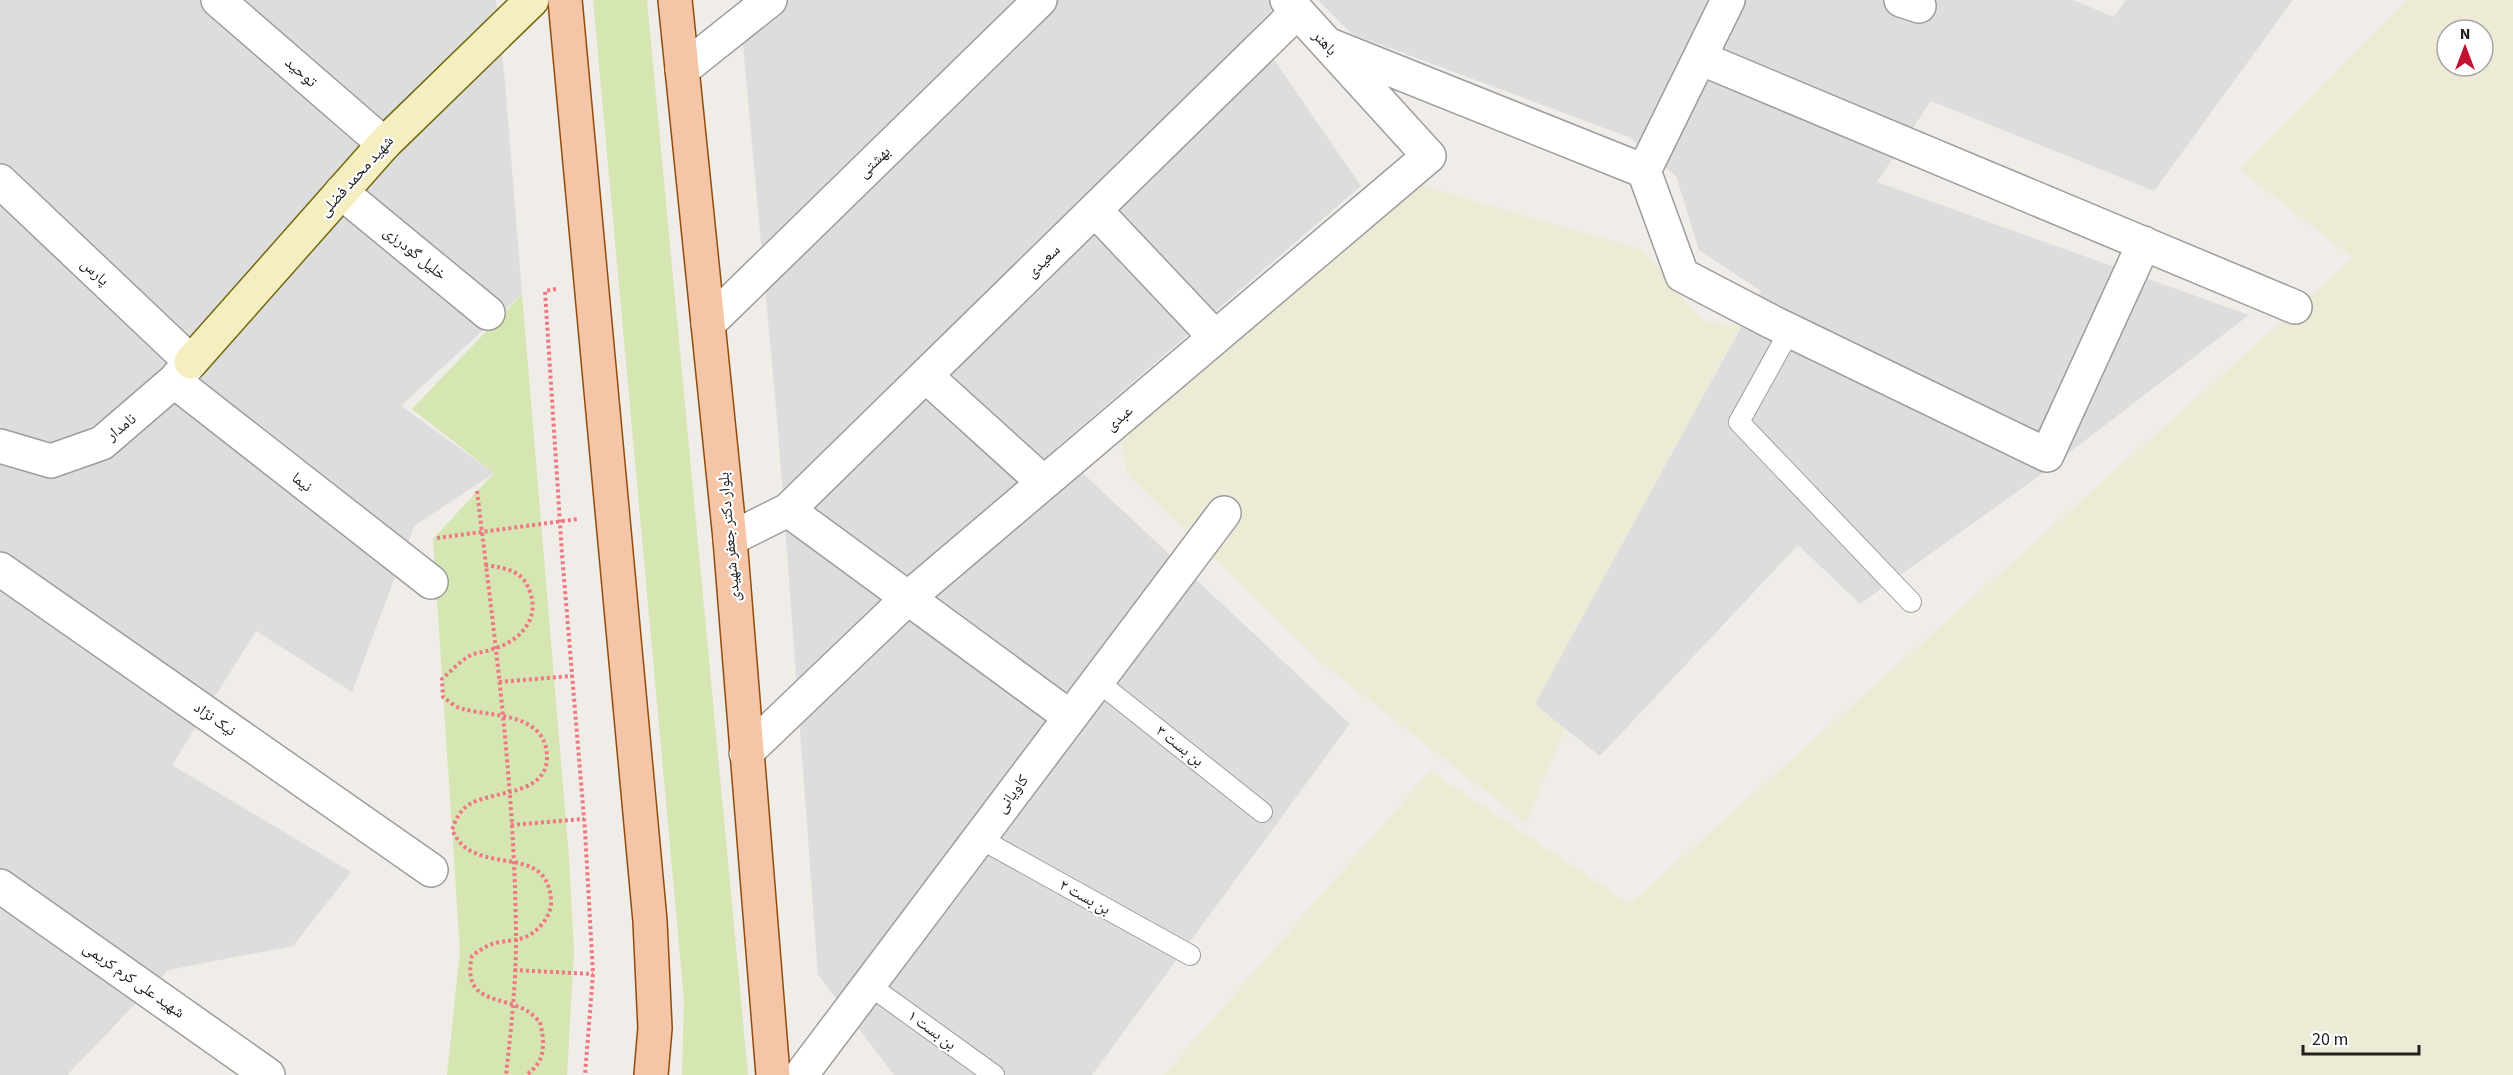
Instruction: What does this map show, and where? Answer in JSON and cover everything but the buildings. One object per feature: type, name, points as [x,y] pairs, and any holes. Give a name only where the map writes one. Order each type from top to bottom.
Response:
[{"type":"main road","points":[[565,0],[650,921],[655,1028],[651,1075]]},
{"type":"main road","name":"بلوار دکتر جعفر شهیدی","points":[[675,0],[730,539],[773,1075]]},
{"type":"street","name":"توحید","points":[[218,0],[384,144]]},
{"type":"street","name":"شهید محمد فضلی","points":[[182,372],[384,144],[532,0]]},
{"type":"street","points":[[682,70],[770,0]]},
{"type":"street","name":"بهشتی","points":[[708,324],[1040,0]]},
{"type":"street","points":[[1644,171],[1728,0]]},
{"type":"street","points":[[1309,16],[1644,171],[1682,275],[2047,455],[2144,243]]},
{"type":"street","name":"باهنر","points":[[1309,16],[1363,85]]},
{"type":"street","name":"سعیدی","points":[[730,539],[788,510],[1095,210],[1309,16]]},
{"type":"street","points":[[1700,58],[2295,307]]},
{"type":"street","name":"عبدی","points":[[746,753],[908,598],[1429,156],[1363,85]]},
{"type":"street","name":"پارس","points":[[0,182],[182,372]]},
{"type":"street","name":"خلیل گودرزی","points":[[341,192],[489,313]]},
{"type":"street","points":[[1095,210],[1215,337]]},
{"type":"street","name":"نامدار","points":[[0,446],[51,461],[102,442],[182,372]]},
{"type":"street","name":"نیما","points":[[182,372],[430,582]]},
{"type":"street","points":[[926,376],[1042,482]]},
{"type":"street","points":[[788,510],[1070,717]]},
{"type":"street","name":"کاویانی","points":[[801,1075],[1224,513]]},
{"type":"street","name":"نیک نژاد","points":[[0,569],[430,870]]},
{"type":"street","name":"شهید علی کرم کریمی","points":[[0,886],[268,1075]]},
{"type":"lane","points":[[1790,330],[1739,422],[1911,602]]},
{"type":"lane","name":"بن بست ۳","points":[[1097,681],[1262,812]]},
{"type":"lane","name":"بن بست ۲","points":[[979,838],[1190,955]]},
{"type":"lane","name":"بن بست ۱","points":[[869,985],[994,1075]]},
{"type":"path","points":[[585,1075],[592,974],[584,819],[560,521],[545,291],[591,283]]},
{"type":"path","points":[[477,491],[499,682],[513,861],[516,941],[506,1075]]},
{"type":"path","points":[[433,539],[612,515]]},
{"type":"path","points":[[485,565],[515,571],[529,585],[534,605],[529,623],[517,639],[495,649],[473,654],[461,661],[442,679],[443,697],[460,709],[520,720],[536,731],[546,746],[546,764],[537,780],[525,789],[486,798],[469,805],[457,816],[452,830],[461,845],[476,854],[513,861],[528,866],[543,875],[550,891],[551,908],[545,920],[534,932],[516,941],[485,947],[472,956],[469,970],[474,984],[486,997],[529,1012],[540,1022],[543,1052],[539,1064],[526,1075]]},
{"type":"path","points":[[499,682],[572,676]]},
{"type":"path","points":[[511,825],[584,819]]},
{"type":"path","points":[[514,970],[592,974]]},
{"type":"shaded area","points":[[0,0],[496,0],[522,294],[401,406],[494,473],[414,526],[352,692],[256,631],[172,765],[351,872],[293,946],[168,970],[67,1075],[0,1075]]},
{"type":"shaded area","points":[[739,0],[1282,0],[1253,29],[1361,186],[1056,448],[1350,724],[1092,1075],[894,1075],[818,975],[778,429]]},
{"type":"shaded area","points":[[1318,0],[2073,0],[2114,17],[2126,0],[2293,0],[2154,191],[1931,101],[1877,182],[2249,315],[2028,484],[1860,604],[1798,545],[1600,756],[1534,704],[1761,291],[1699,250],[1676,176],[1631,138],[1352,34]]},
{"type":"shaded area","points":[[2407,0],[2513,0],[2513,1075],[1164,1075],[1430,771],[1630,904],[2353,258],[2239,169]]},
{"type":"shaded area","points":[[1420,185],[1643,250],[1702,321],[1741,326],[1535,704],[1565,729],[1526,823],[1322,663],[1128,475],[1120,439]]},
{"type":"green space","points":[[593,0],[647,0],[748,1075],[682,1075],[684,1000]]},
{"type":"green space","points":[[522,294],[569,858],[574,951],[567,1075],[447,1075],[460,951],[433,539],[494,473],[412,409]]}]
